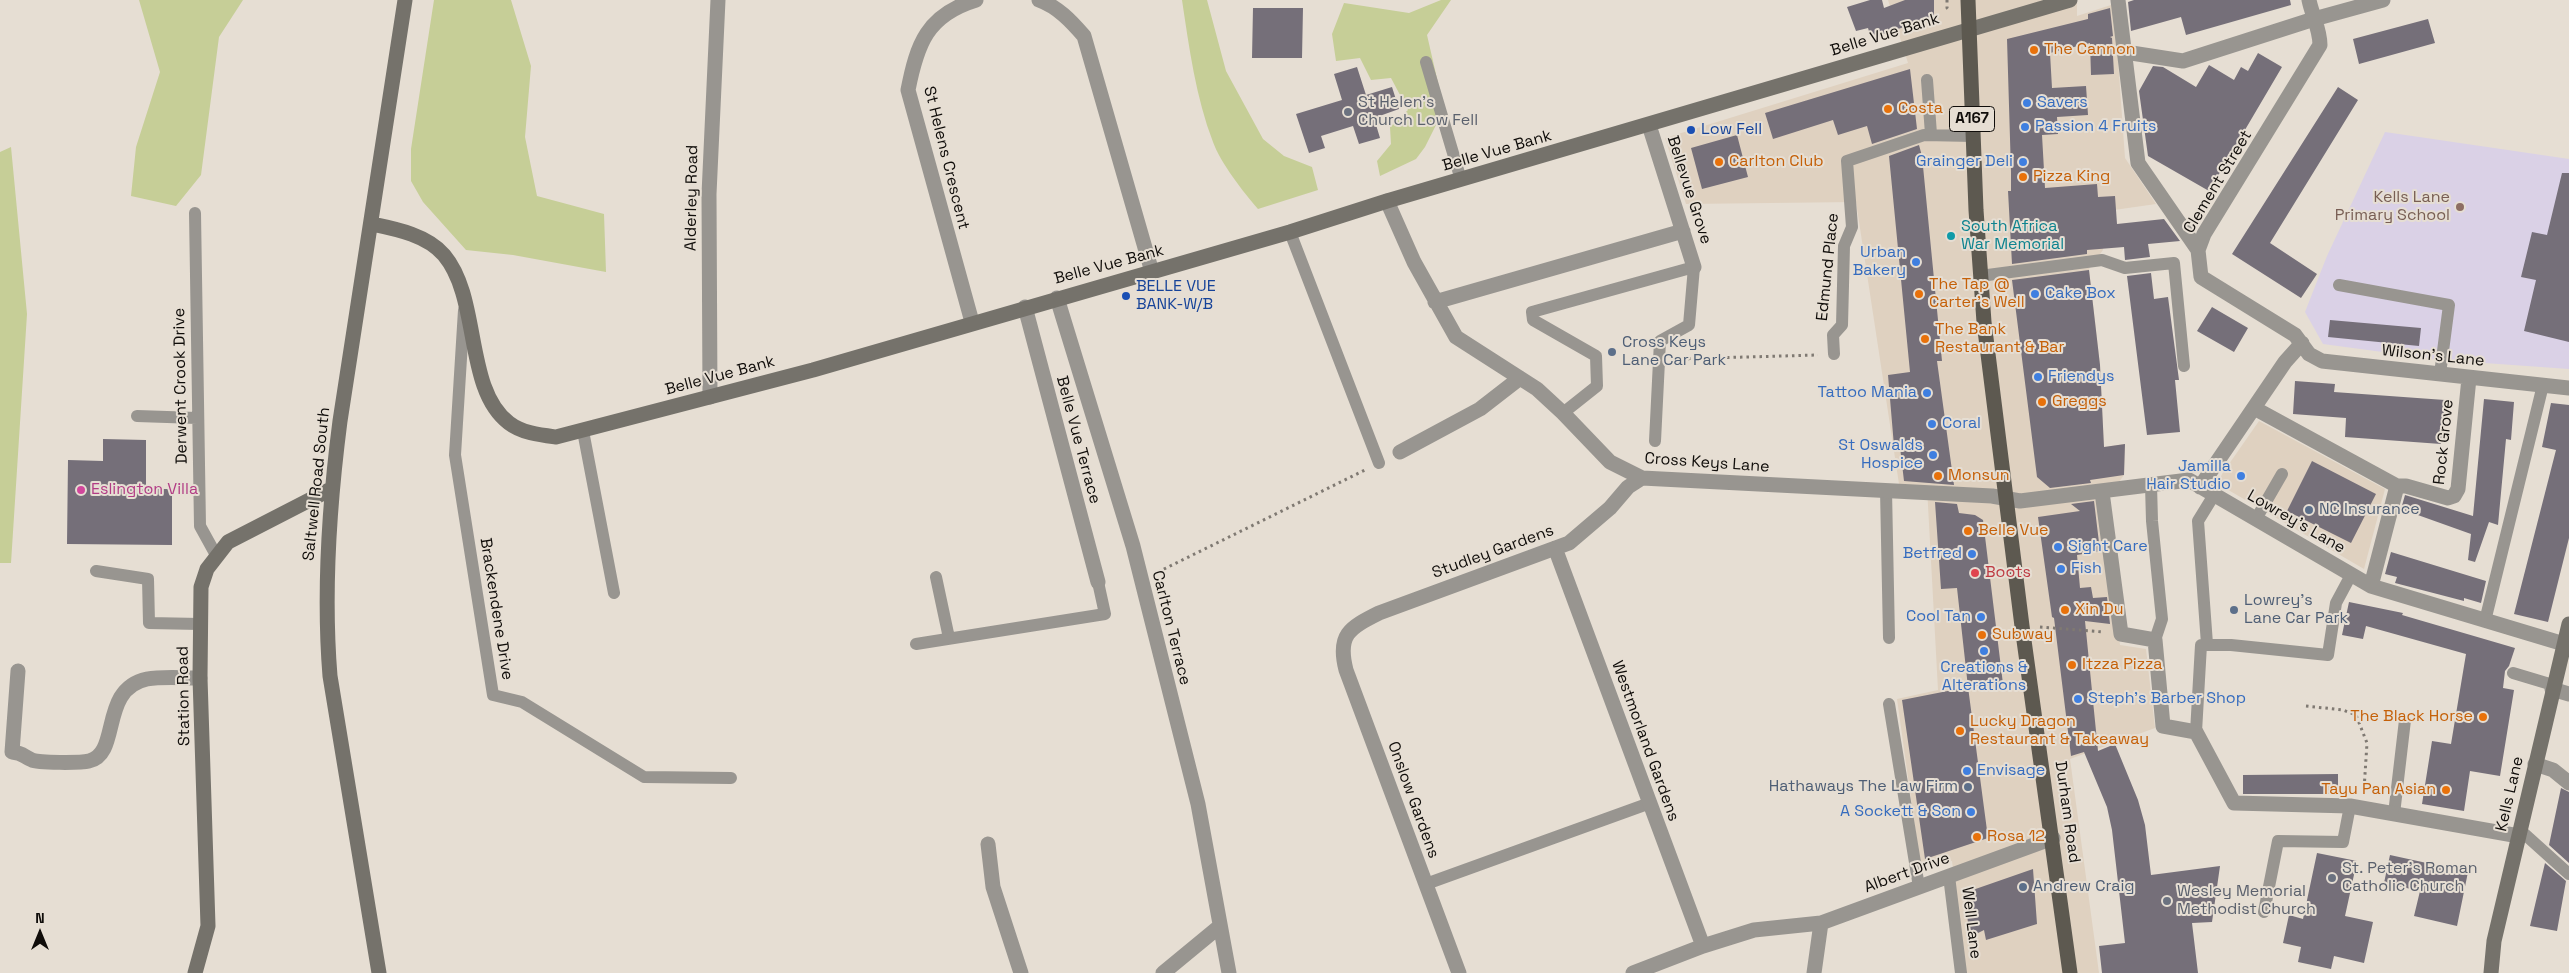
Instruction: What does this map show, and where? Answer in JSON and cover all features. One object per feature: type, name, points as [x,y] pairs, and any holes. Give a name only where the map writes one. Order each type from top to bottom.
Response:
[{"type":"main road","name":"Durham Road","points":[[1968,0],[1980,276],[2022,626],[2070,973]]},
{"type":"street","name":"Saltwell Road South","points":[[379,973],[330,676],[326,579],[332,489],[405,0]]},
{"type":"street","name":"Alderley Road","points":[[710,397],[708,194],[718,0]]},
{"type":"street","name":"St Helens Crescent","points":[[972,322],[908,90],[915,56],[924,34],[943,15],[962,4],[976,0]]},
{"type":"street","points":[[1039,0],[1049,4],[1068,18],[1084,36],[1152,272]]},
{"type":"street","name":"Belle Vue Bank","points":[[372,224],[410,233],[444,255],[453,270],[465,300],[475,351],[492,406],[510,424],[532,434],[556,437],[812,370],[972,322],[1152,272],[1969,28],[2070,0]]},
{"type":"street","points":[[2118,0],[2138,164],[2198,250]]},
{"type":"street","name":"Clement Street","points":[[2302,343],[2295,335],[2201,277],[2198,250],[2204,234],[2316,54],[2320,44],[2320,34],[2309,0]]},
{"type":"street","points":[[2124,52],[2183,61],[2314,19],[2383,0]]},
{"type":"street","name":"Bellevue Grove","points":[[1649,125],[1694,267]]},
{"type":"street","name":"Cross Keys Lane","points":[[1387,201],[1414,262],[1456,337],[1537,389],[1610,462],[1642,478],[1992,496],[2006,499]]},
{"type":"street","points":[[1435,302],[1683,231]]},
{"type":"street","name":"Carlton Terrace","points":[[1058,298],[1142,580],[1198,804],[1229,973]]},
{"type":"street","name":"Belle Vue Terrace","points":[[1025,307],[1098,582]]},
{"type":"street","points":[[2200,487],[2285,362],[2302,343]]},
{"type":"street","name":"Wilson's Lane","points":[[2302,343],[2309,354],[2322,361],[2569,388]]},
{"type":"street","points":[[1400,452],[1480,409],[1520,378]]},
{"type":"street","name":"Rock Grove","points":[[2397,486],[2406,486],[2448,498],[2454,496],[2458,488],[2469,378]]},
{"type":"street","points":[[2254,408],[2397,486],[2371,586]]},
{"type":"street","name":"Studley Gardens","points":[[1344,639],[1352,628],[1379,613],[1569,543],[1610,508],[1628,487],[1642,478]]},
{"type":"street","name":"Lowrey's Lane","points":[[2006,499],[2020,501],[2189,480],[2371,586],[2564,644]]},
{"type":"street","name":"Station Road","points":[[195,973],[208,926],[200,678],[201,587],[207,569],[228,542],[332,489]]},
{"type":"street","points":[[2102,492],[2121,634],[2155,640],[2163,726],[2196,732],[2234,803],[2356,807],[2519,833]]},
{"type":"street","name":"Westmorland Gardens","points":[[1555,548],[1703,946]]},
{"type":"street","name":"Kells Lane","points":[[2491,973],[2494,941],[2569,624]]},
{"type":"street","name":"Onslow Gardens","points":[[1344,639],[1342,653],[1346,670],[1459,973]]},
{"type":"street","points":[[18,671],[12,752],[22,753],[32,761],[90,761],[100,755],[105,747],[119,695],[132,685],[147,679],[200,678]]},
{"type":"street","points":[[2553,687],[2569,694]]},
{"type":"street","points":[[2535,764],[2553,770],[2569,784]]},
{"type":"street","name":"Albert Drive","points":[[1632,973],[1703,946],[1754,930],[1821,923],[2052,838]]},
{"type":"street","points":[[988,844],[993,886],[1021,973]]},
{"type":"street","points":[[1814,973],[1821,923]]},
{"type":"street","points":[[1163,973],[1220,926]]},
{"type":"lane","points":[[1426,62],[1461,180]]},
{"type":"lane","points":[[1927,80],[1931,134]]},
{"type":"lane","name":"Edmund Place","points":[[1834,354],[1833,335],[1842,325],[1844,246],[1852,227],[1847,161],[1931,134],[1973,136]]},
{"type":"lane","name":"Derwent Crook Drive","points":[[194,213],[200,526],[216,555]]},
{"type":"lane","points":[[1290,232],[1379,463]]},
{"type":"lane","points":[[1980,276],[2102,260],[2125,268],[2174,263],[2184,366]]},
{"type":"lane","points":[[1563,413],[1597,386],[1596,356],[1534,320],[1532,312],[1694,267],[1689,325],[1660,341],[1656,441]]},
{"type":"lane","points":[[2339,285],[2449,305],[2440,374]]},
{"type":"lane","name":"Brackendene Drive","points":[[465,300],[454,455],[493,695],[522,702],[644,777],[731,778]]},
{"type":"lane","points":[[2485,621],[2543,385]]},
{"type":"lane","points":[[137,416],[197,418]]},
{"type":"lane","points":[[583,431],[614,593]]},
{"type":"lane","points":[[2256,519],[2282,474]]},
{"type":"lane","points":[[2151,485],[2152,521],[2162,619],[2155,640]]},
{"type":"lane","points":[[1886,490],[1889,638]]},
{"type":"lane","points":[[2207,644],[2198,521],[2214,495]]},
{"type":"lane","points":[[96,571],[148,579],[149,623],[200,624]]},
{"type":"lane","points":[[2196,732],[2201,645],[2328,654],[2336,603],[2351,575]]},
{"type":"lane","points":[[936,577],[949,638]]},
{"type":"lane","points":[[916,644],[1105,614],[1098,582]]},
{"type":"lane","points":[[2513,673],[2553,687]]},
{"type":"lane","points":[[1889,704],[1919,887]]},
{"type":"lane","points":[[2394,814],[2405,720]]},
{"type":"lane","points":[[1426,884],[1650,803]]},
{"type":"lane","points":[[2264,912],[2278,841],[2343,842],[2356,807]]},
{"type":"lane","points":[[2519,833],[2569,874]]},
{"type":"lane","name":"Well Lane","points":[[1949,876],[1961,973]]},
{"type":"path","points":[[1660,360],[1834,354]]},
{"type":"path","points":[[1142,580],[1379,463]]},
{"type":"path","points":[[2022,626],[2121,634]]},
{"type":"path","points":[[2306,706],[2344,710],[2356,715],[2367,743],[2356,807]]},
{"type":"shaded area","points":[[1888,0],[2077,0],[2077,16],[2114,4],[2125,158],[2156,204],[2100,212],[2103,250],[2089,269],[2100,365],[2104,447],[2125,444],[2124,475],[2101,507],[2120,645],[2146,649],[2155,728],[2070,759],[2099,973],[1966,973],[1952,861],[1920,863],[1897,699],[1938,690],[1927,487],[1899,484],[1856,202],[1686,204],[1665,138],[1908,63]]},
{"type":"shaded area","name":"Kells Lane Primary School","points":[[2385,132],[2569,159],[2569,369],[2442,360],[2323,344],[2305,312],[2327,256]]},
{"type":"shaded area","points":[[2259,421],[2385,489],[2364,569],[2218,484],[2222,474]]},
{"type":"green space","points":[[139,0],[243,0],[219,37],[201,175],[176,206],[131,196],[136,147],[160,72]]},
{"type":"green space","points":[[434,0],[511,0],[531,66],[525,137],[537,196],[604,214],[606,272],[513,255],[466,250],[423,202],[411,181],[411,149]]},
{"type":"green space","points":[[1182,0],[1207,0],[1226,71],[1263,139],[1284,156],[1312,167],[1318,190],[1258,209],[1233,177],[1216,150],[1202,108],[1187,36]]},
{"type":"green space","points":[[1441,0],[1451,0],[1427,35],[1444,109],[1425,147],[1416,159],[1380,176],[1377,161],[1391,144],[1390,127],[1408,110],[1391,78],[1371,80],[1360,58],[1336,61],[1332,34],[1344,3],[1409,13]]},
{"type":"green space","points":[[11,147],[27,314],[11,563],[0,563],[0,152]]},
{"type":"building","points":[[1870,0],[1882,0],[1884,8],[1905,0],[1934,0],[1934,17],[1871,38],[1868,28],[1856,31],[1847,7]]},
{"type":"building","points":[[2134,0],[2290,0],[2291,5],[2186,35],[2181,17],[2131,31],[2128,2]]},
{"type":"building","points":[[1253,8],[1303,8],[1302,58],[1252,58]]},
{"type":"building","points":[[2110,8],[2113,36],[2110,37],[2112,38],[2114,74],[2091,75],[2090,43],[2050,53],[2052,88],[2086,86],[2088,115],[2057,117],[2058,134],[2042,135],[2045,188],[2097,184],[2098,197],[2115,196],[2117,224],[2164,219],[2180,241],[2148,244],[2150,257],[2125,260],[2124,247],[2087,250],[2087,254],[2012,264],[2008,191],[2011,191],[2011,172],[2007,39],[2088,19],[2088,14]]},
{"type":"building","points":[[2428,19],[2435,43],[2359,64],[2353,39]]},
{"type":"building","points":[[2258,53],[2282,67],[2209,191],[2148,156],[2139,91],[2153,66],[2163,67],[2196,87],[2209,65],[2234,80],[2241,67],[2248,71]]},
{"type":"building","name":"St Helen's Church Low Fell","points":[[1357,67],[1366,95],[1392,87],[1399,109],[1374,118],[1380,138],[1359,144],[1353,126],[1321,136],[1325,148],[1309,153],[1296,114],[1342,100],[1334,74]]},
{"type":"building","points":[[1910,69],[1917,129],[1872,144],[1867,126],[1838,135],[1833,120],[1773,139],[1765,113]]},
{"type":"building","points":[[2338,87],[2358,100],[2270,243],[2317,274],[2301,298],[2232,254]]},
{"type":"building","name":"Carlton Club","points":[[1737,135],[1748,177],[1702,189],[1691,148]]},
{"type":"building","points":[[1919,145],[1922,156],[1942,361],[1937,361],[1954,485],[1904,481],[1900,447],[1894,446],[1888,375],[1910,372],[1889,156]]},
{"type":"building","points":[[2562,173],[2569,173],[2569,342],[2524,331],[2536,280],[2521,277],[2532,232],[2547,235]]},
{"type":"building","points":[[2089,270],[2100,365],[2104,447],[2125,444],[2124,475],[2090,480],[2091,483],[2050,488],[2037,477],[2012,280]]},
{"type":"building","points":[[2151,273],[2154,299],[2168,297],[2179,380],[2175,380],[2180,432],[2147,435],[2127,276]]},
{"type":"building","points":[[2212,307],[2248,328],[2234,352],[2197,331]]},
{"type":"building","points":[[2330,320],[2421,328],[2419,346],[2328,337]]},
{"type":"building","points":[[2295,381],[2335,384],[2334,392],[2445,400],[2441,444],[2345,437],[2346,418],[2293,414]]},
{"type":"building","points":[[2484,399],[2514,402],[2511,440],[2506,439],[2498,525],[2489,522],[2475,562],[2468,560],[2471,534],[2401,509],[2405,495],[2473,516]]},
{"type":"building","points":[[2551,403],[2569,405],[2569,538],[2548,622],[2514,614],[2556,450],[2542,447]]},
{"type":"building","points":[[103,439],[146,440],[146,489],[172,489],[172,545],[67,544],[68,460],[103,461]]},
{"type":"building","points":[[2312,461],[2376,494],[2351,543],[2287,511]]},
{"type":"building","points":[[2094,501],[2100,551],[2077,555],[2080,588],[2091,587],[2093,598],[2107,597],[2110,624],[2085,621],[2098,751],[2115,744],[2138,800],[2145,825],[2151,875],[2220,866],[2212,922],[2192,923],[2198,973],[2102,973],[2099,946],[2125,943],[2112,830],[2107,807],[2084,752],[2071,756],[2054,618],[2052,617],[2038,517],[2080,511],[2071,504]]},
{"type":"building","points":[[1935,502],[1957,504],[1959,513],[1975,515],[1983,520],[2003,684],[1968,687],[1957,588],[1941,589]]},
{"type":"building","points":[[2391,552],[2486,581],[2481,603],[2464,598],[2464,601],[2395,583],[2397,577],[2385,574]]},
{"type":"building","points":[[2349,602],[2403,613],[2402,615],[2515,648],[2509,666],[2505,671],[2503,688],[2514,690],[2500,776],[2470,771],[2464,811],[2422,804],[2432,741],[2451,744],[2466,654],[2366,626],[2363,639],[2342,635]]},
{"type":"building","points":[[1968,687],[1988,838],[1925,859],[1902,700]]},
{"type":"building","points":[[2338,774],[2338,794],[2243,794],[2243,775]]},
{"type":"building","points":[[2561,788],[2569,792],[2569,863],[2549,845]]},
{"type":"building","points":[[2317,853],[2357,861],[2345,916],[2373,922],[2364,963],[2334,956],[2331,969],[2298,962],[2301,947],[2283,943],[2289,915],[2303,919]]},
{"type":"building","points":[[2390,855],[2468,872],[2457,926],[2414,916],[2420,891],[2384,883]]},
{"type":"building","points":[[2545,863],[2566,881],[2557,931],[2530,926]]},
{"type":"building","points":[[2033,869],[2037,924],[1986,940],[1984,930],[1970,937],[1964,893]]},
{"type":"place","name":"The Cannon","points":[[2034,50]]},
{"type":"place","name":"Savers","points":[[2027,103]]},
{"type":"place","name":"Costa","points":[[1888,109]]},
{"type":"place","name":"St Helen's Church Low Fell","points":[[1348,112]]},
{"type":"place","name":"Passion 4 Fruits","points":[[2025,127]]},
{"type":"place","name":"Low Fell","points":[[1691,130]]},
{"type":"place","name":"Carlton Club","points":[[1719,162]]},
{"type":"place","name":"Grainger Deli","points":[[2023,162]]},
{"type":"place","name":"Pizza King","points":[[2023,177]]},
{"type":"place","name":"Kells Lane Primary School","points":[[2460,207]]},
{"type":"place","name":"South Africa War Memorial","points":[[1951,236]]},
{"type":"place","name":"Urban Bakery","points":[[1916,262]]},
{"type":"place","name":"The Tap @ Carter's Well","points":[[1919,294]]},
{"type":"place","name":"Cake Box","points":[[2035,294]]},
{"type":"place","name":"BELLE VUE BANK-W/B","points":[[1126,296]]},
{"type":"place","name":"The Bank Restaurant & Bar","points":[[1925,339]]},
{"type":"place","name":"Cross Keys Lane Car Park","points":[[1612,352]]},
{"type":"place","name":"Friendys","points":[[2038,377]]},
{"type":"place","name":"Tattoo Mania","points":[[1927,393]]},
{"type":"place","name":"Greggs","points":[[2042,402]]},
{"type":"place","name":"Coral","points":[[1932,424]]},
{"type":"place","name":"St Oswalds Hospice","points":[[1933,455]]},
{"type":"place","name":"Monsun","points":[[1938,476]]},
{"type":"place","name":"Jamilla Hair Studio","points":[[2241,476]]},
{"type":"place","name":"Eslington Villa","points":[[81,490]]},
{"type":"place","name":"NC Insurance","points":[[2309,510]]},
{"type":"place","name":"Belle Vue","points":[[1968,531]]},
{"type":"place","name":"Sight Care","points":[[2058,547]]},
{"type":"place","name":"Betfred","points":[[1972,554]]},
{"type":"place","name":"Fish","points":[[2061,569]]},
{"type":"place","name":"Boots","points":[[1975,573]]},
{"type":"place","name":"Xin Du","points":[[2065,610]]},
{"type":"place","name":"Lowrey's Lane Car Park","points":[[2234,610]]},
{"type":"place","name":"Cool Tan","points":[[1981,617]]},
{"type":"place","name":"Subway","points":[[1982,635]]},
{"type":"place","name":"Creations & Alterations","points":[[1984,651]]},
{"type":"place","name":"Itzza Pizza","points":[[2072,665]]},
{"type":"place","name":"Steph's Barber Shop","points":[[2078,699]]},
{"type":"place","name":"The Black Horse","points":[[2483,717]]},
{"type":"place","name":"Lucky Dragon Restaurant & Takeaway","points":[[1960,731]]},
{"type":"place","name":"Envisage","points":[[1967,771]]},
{"type":"place","name":"Hathaways The Law Firm","points":[[1968,787]]},
{"type":"place","name":"Tayu Pan Asian","points":[[2446,790]]},
{"type":"place","name":"A Sockett & Son","points":[[1971,812]]},
{"type":"place","name":"Rosa 12","points":[[1977,837]]},
{"type":"place","name":"St. Peter's Roman Catholic Church","points":[[2332,878]]},
{"type":"place","name":"Andrew Craig","points":[[2023,887]]},
{"type":"place","name":"Wesley Memorial Methodist Church","points":[[2167,901]]}]
